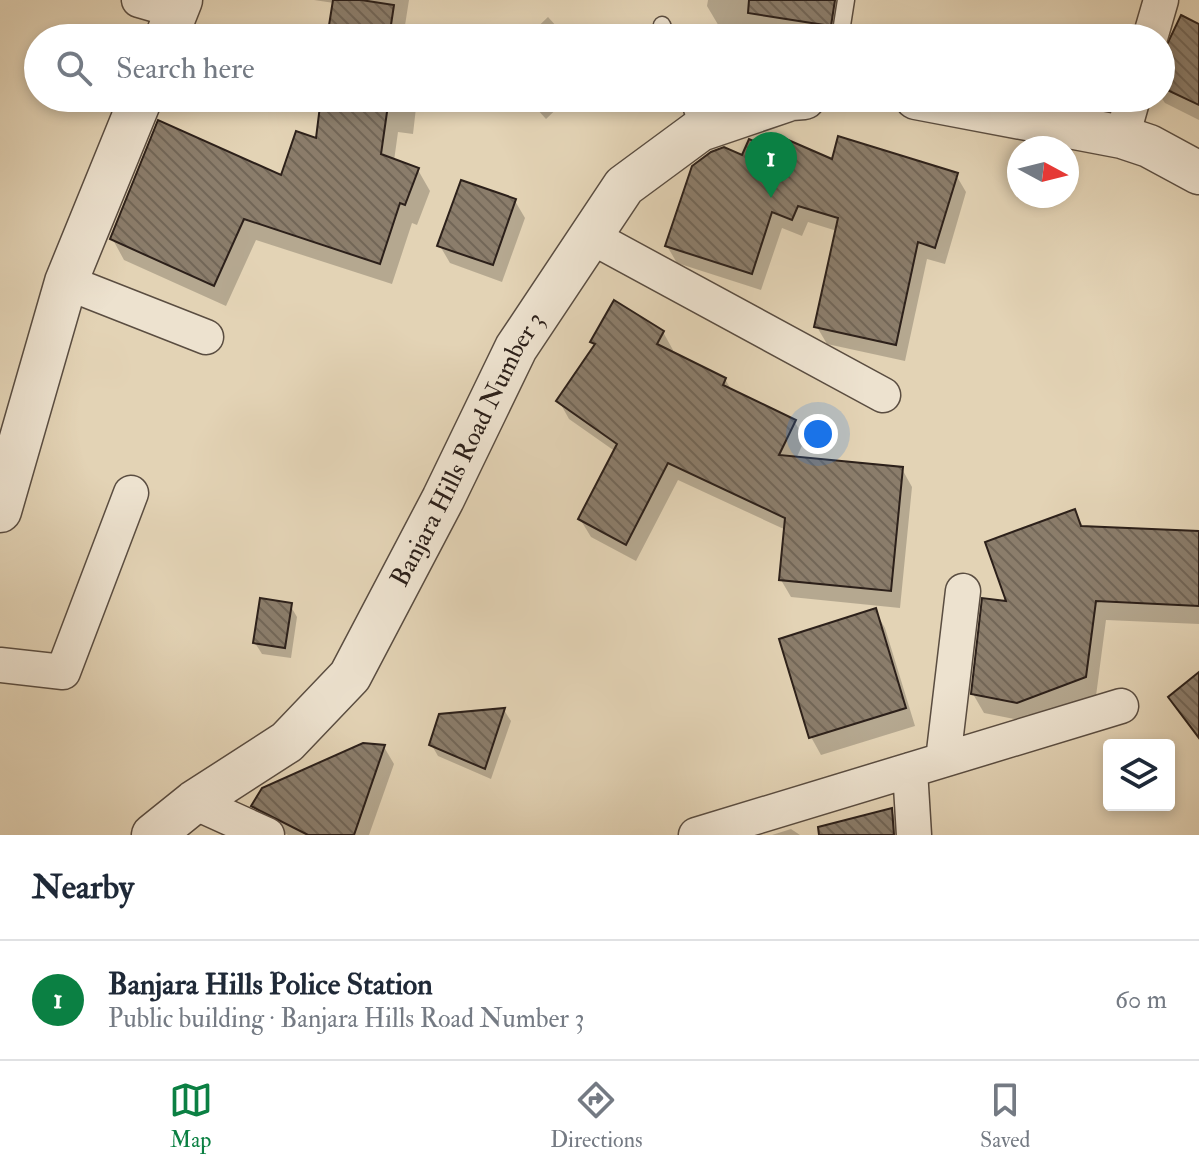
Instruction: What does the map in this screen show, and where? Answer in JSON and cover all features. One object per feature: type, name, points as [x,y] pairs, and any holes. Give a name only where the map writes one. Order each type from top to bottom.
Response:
[{"type":"street","points":[[1154,24],[1161,0]]},
{"type":"street","points":[[0,511],[11,436],[66,282],[135,112]]},
{"type":"street","points":[[1064,112],[1127,118],[1149,146],[1199,173]]},
{"type":"street","name":"Banjara Hills Road Number 3","points":[[153,835],[194,802],[287,742],[350,676],[443,499],[516,348],[624,186],[694,114]]},
{"type":"street","points":[[590,236],[883,395]]},
{"type":"street","points":[[66,282],[206,337]]},
{"type":"street","points":[[0,665],[63,672],[131,493]]},
{"type":"street","points":[[943,760],[963,591]]},
{"type":"street","points":[[712,833],[1121,706]]},
{"type":"street","points":[[910,770],[914,835]]},
{"type":"street","points":[[194,802],[267,835]]},
{"type":"lane","points":[[842,24],[846,0]]},
{"type":"building","points":[[333,0],[394,5],[391,24],[329,24]]},
{"type":"building","points":[[749,0],[835,0],[831,24],[748,13]]},
{"type":"building","points":[[1181,15],[1199,24],[1199,105],[1175,94],[1175,28]]},
{"type":"building","points":[[319,112],[387,112],[381,154],[419,168],[405,205],[400,203],[380,264],[244,219],[214,286],[110,239],[158,120],[281,175],[296,131],[316,138]]},
{"type":"building","points":[[779,136],[832,159],[838,136],[958,173],[935,248],[918,242],[896,345],[814,327],[838,218],[798,206],[792,220],[772,212],[752,274],[665,246],[692,166],[724,147],[742,155],[749,139],[773,149]]},
{"type":"building","points":[[461,180],[516,199],[493,265],[437,246]]},
{"type":"building","points":[[614,300],[664,331],[657,344],[726,378],[723,385],[796,420],[779,455],[903,467],[891,591],[779,580],[785,518],[668,463],[626,545],[578,519],[617,444],[556,401],[595,344],[590,342]]},
{"type":"building","points":[[1075,509],[1081,526],[1199,531],[1199,606],[1096,601],[1086,677],[1017,703],[971,694],[982,598],[1006,601],[985,542]]},
{"type":"building","points":[[260,598],[292,603],[285,648],[253,643]]},
{"type":"building","points":[[876,608],[906,708],[809,738],[779,639]]},
{"type":"building","points":[[1199,672],[1199,738],[1168,697]]},
{"type":"building","points":[[505,708],[485,769],[429,745],[439,714]]},
{"type":"building","points":[[363,743],[385,745],[354,835],[308,835],[251,806],[262,788]]},
{"type":"building","points":[[892,808],[894,835],[819,835],[818,827]]},
{"type":"place","name":"Banjara Hills Police Station","points":[[771,198]]}]
